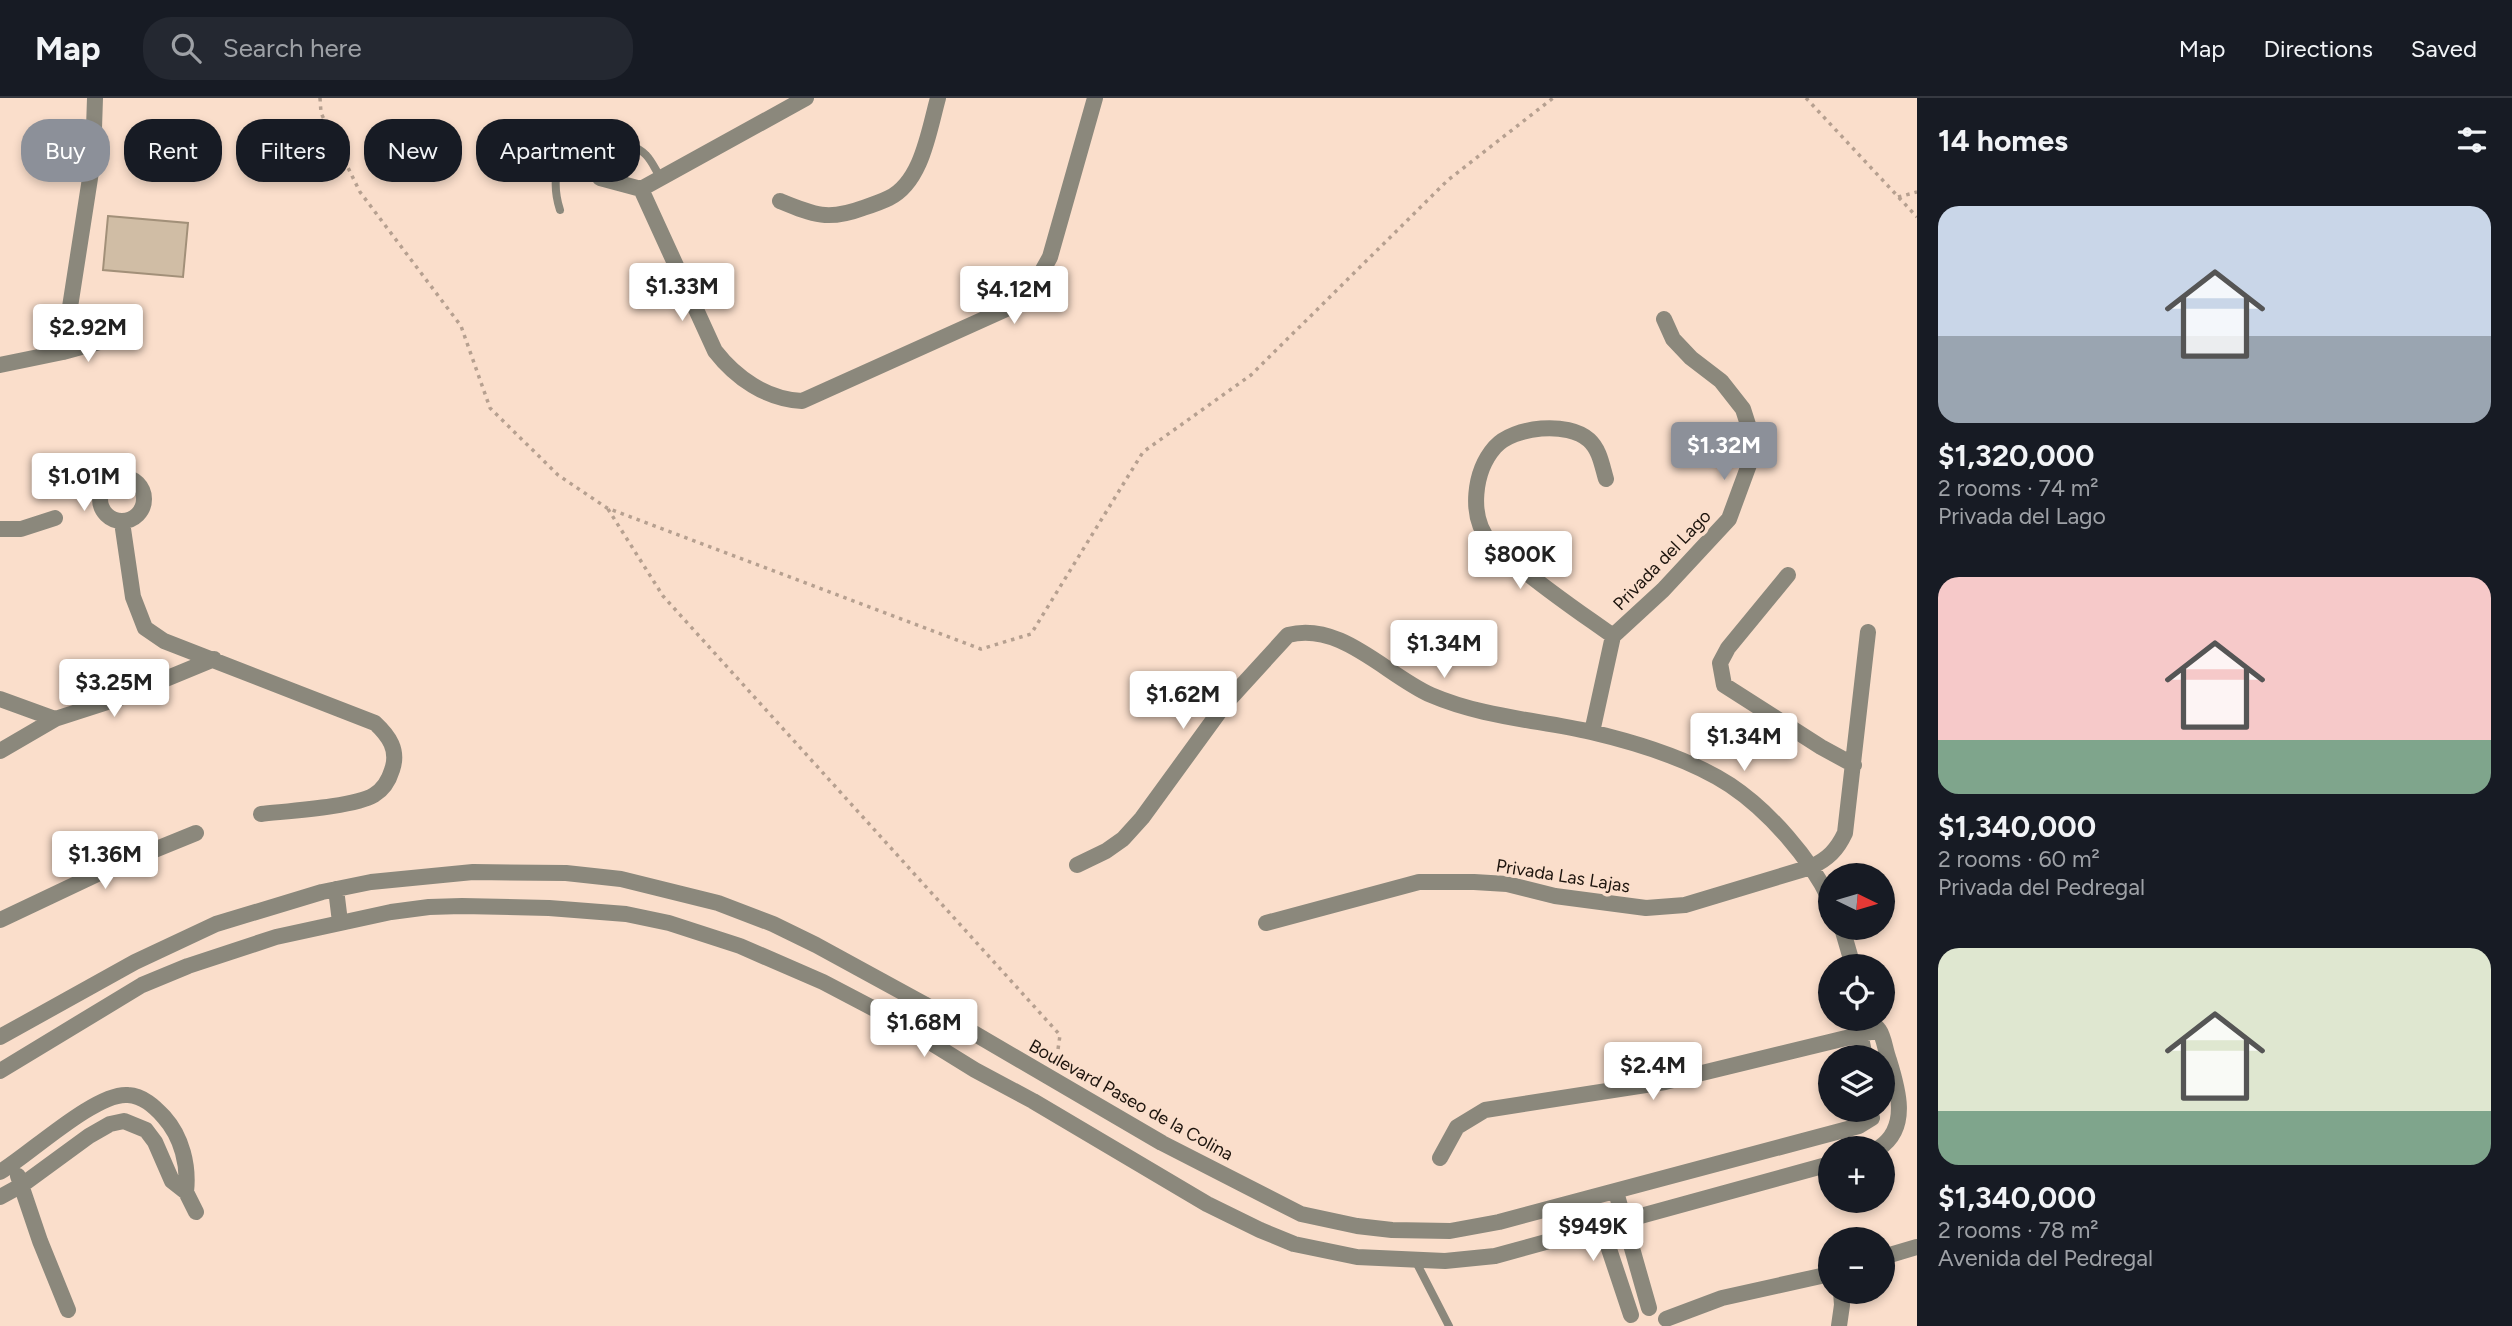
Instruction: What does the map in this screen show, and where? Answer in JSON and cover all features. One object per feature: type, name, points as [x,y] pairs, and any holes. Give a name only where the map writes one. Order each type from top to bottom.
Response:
[{"type":"street","points":[[63,352],[93,159],[95,98]]},
{"type":"street","points":[[615,182],[642,189],[806,98]]},
{"type":"street","points":[[780,201],[809,214],[840,216],[891,197],[910,179],[921,155],[938,98]]},
{"type":"street","points":[[642,189],[715,351],[730,370],[765,392],[784,400],[802,401],[1013,306],[1035,284],[1050,257],[1096,98]]},
{"type":"street","name":"Privada del Lago","points":[[1592,732],[1613,636],[1663,590],[1729,519],[1750,462],[1751,434],[1743,409],[1721,381],[1691,358],[1673,339],[1664,319]]},
{"type":"street","points":[[0,365],[103,341]]},
{"type":"street","points":[[1606,479],[1599,455],[1590,440],[1567,428],[1539,428],[1519,434],[1496,446],[1481,470],[1476,507],[1489,541],[1525,572],[1613,636]]},
{"type":"street","points":[[0,529],[21,529],[55,518]]},
{"type":"street","points":[[122,522],[133,597],[145,628],[164,641],[375,723],[389,736],[396,759],[388,783],[374,795],[356,802],[261,814]]},
{"type":"street","points":[[1788,575],[1728,648],[1720,663],[1724,685],[1854,765]]},
{"type":"street","points":[[1077,865],[1123,839],[1142,818],[1226,704],[1288,635],[1303,631],[1345,643],[1431,695],[1471,709],[1592,732],[1699,768],[1730,785],[1759,809],[1811,867],[1818,879]]},
{"type":"street","points":[[1811,867],[1829,857],[1845,833],[1867,632]]},
{"type":"street","points":[[0,751],[55,719],[117,699],[214,659]]},
{"type":"street","points":[[0,699],[55,719]]},
{"type":"street","points":[[0,919],[110,868],[196,833]]},
{"type":"street","name":"Privada Las Lajas","points":[[1266,923],[1419,882],[1507,884],[1555,896],[1646,908],[1685,905],[1811,867]]},
{"type":"street","name":"Boulevard Paseo de la Colina","points":[[0,1037],[135,961],[216,924],[336,889],[370,882],[473,872],[566,873],[621,878],[668,889],[773,924],[935,1010],[1202,1164],[1301,1214],[1335,1222],[1392,1230],[1450,1231],[1520,1217],[1616,1192],[1859,1126],[1864,1122]]},
{"type":"street","points":[[336,889],[340,922]]},
{"type":"street","points":[[0,1071],[142,985],[276,937],[340,922],[429,907],[589,910],[668,923],[740,946],[813,977],[886,1015],[975,1070],[1207,1204],[1294,1244],[1347,1255],[1415,1260],[1445,1261],[1495,1256],[1818,1167]]},
{"type":"street","points":[[1440,1158],[1457,1127],[1485,1110],[1665,1082],[1837,1031]]},
{"type":"street","points":[[1879,1031],[1899,1103],[1896,1129],[1892,1136]]},
{"type":"street","points":[[68,1310],[40,1241],[22,1185],[6,1168],[92,1106],[113,1096],[126,1094],[136,1096],[154,1106],[169,1122],[180,1143],[188,1174],[186,1192]]},
{"type":"street","points":[[0,1197],[22,1185],[89,1136],[110,1124],[124,1121],[146,1130],[155,1142],[172,1181],[186,1192],[195,1212]]},
{"type":"street","points":[[1885,1122],[1896,1129]]},
{"type":"street","points":[[1616,1192],[1649,1308]]},
{"type":"street","points":[[1592,1198],[1628,1320],[1639,1310],[1649,1308],[1656,1310],[1667,1323],[1722,1298],[1818,1277]]},
{"type":"street","points":[[1895,1253],[1917,1247]]},
{"type":"street","points":[[1839,1326],[1842,1304]]},
{"type":"lane","points":[[560,210],[555,182],[559,159],[568,146],[586,135],[614,137],[634,146],[646,155],[661,178]]},
{"type":"lane","points":[[1415,1260],[1449,1326]]},
{"type":"path","points":[[320,98],[321,113],[360,192],[461,326],[490,408],[558,475],[607,508],[981,649],[1031,634],[1143,452],[1251,375],[1448,180],[1553,98]]},
{"type":"path","points":[[1806,98],[1917,217]]},
{"type":"path","points":[[1898,197],[1917,192]]},
{"type":"path","points":[[607,508],[663,596],[1060,1035],[1054,1080]]},
{"type":"building","points":[[108,216],[188,223],[183,277],[103,270]]}]
